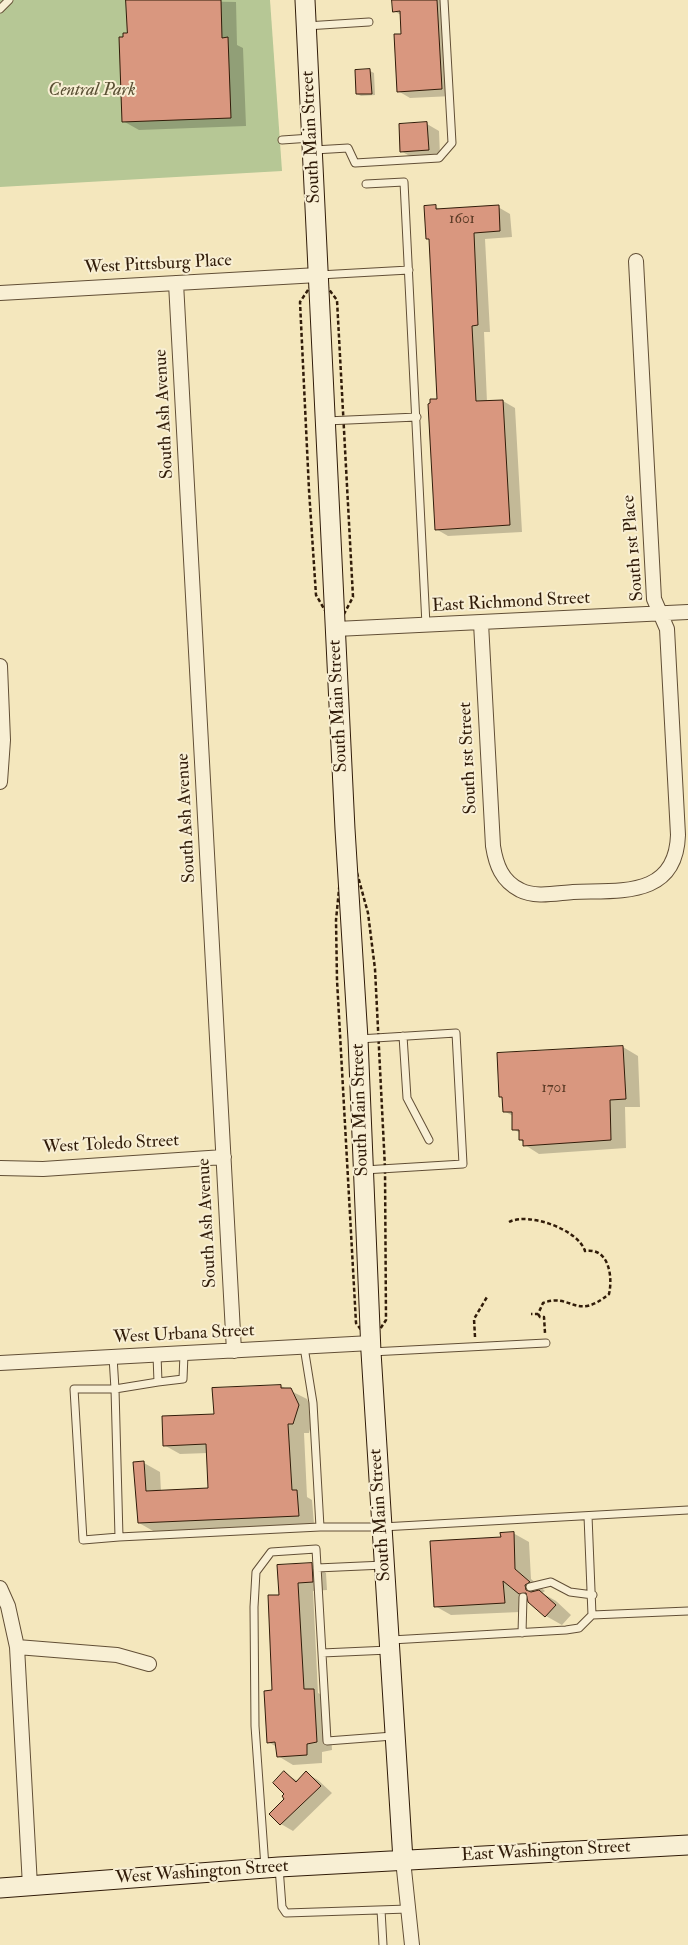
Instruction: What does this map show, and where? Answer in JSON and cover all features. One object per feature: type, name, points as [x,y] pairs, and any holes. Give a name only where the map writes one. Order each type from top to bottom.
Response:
[{"type":"street","name":"South Main Street","points":[[304,0],[358,1038],[371,1348],[403,1860],[412,1945]]},
{"type":"street","name":"South 1st Place","points":[[512,886],[531,894],[630,889],[654,882],[667,872],[675,856],[678,840],[667,629],[654,599],[636,261]]},
{"type":"street","name":"West Pittsburg Place","points":[[0,293],[318,275]]},
{"type":"street","name":"South Ash Avenue","points":[[176,283],[234,1351]]},
{"type":"street","name":"East Richmond Street","points":[[336,629],[688,612]]},
{"type":"street","name":"South 1st Street","points":[[481,623],[493,846],[496,863],[512,886]]},
{"type":"street","points":[[0,666],[3,740],[0,782]]},
{"type":"street","name":"West Toledo Street","points":[[0,1168],[42,1169],[224,1157]]},
{"type":"street","name":"West Urbana Street","points":[[0,1364],[304,1347],[371,1348]]},
{"type":"street","points":[[0,1588],[8,1606],[17,1647],[30,1886]]},
{"type":"street","points":[[17,1647],[117,1655],[150,1664]]},
{"type":"street","name":"East Washington Street","points":[[403,1860],[688,1845]]},
{"type":"street","name":"West Washington Street","points":[[0,1888],[272,1867],[403,1860]]},
{"type":"lane","points":[[0,9],[9,0]]},
{"type":"lane","points":[[282,140],[348,148],[355,163],[439,158],[452,143],[444,0]]},
{"type":"lane","points":[[306,26],[369,22]]},
{"type":"lane","points":[[366,184],[404,182],[426,626]]},
{"type":"lane","points":[[318,275],[409,270]]},
{"type":"lane","points":[[326,421],[417,417]]},
{"type":"lane","points":[[358,1038],[456,1033],[463,1164],[364,1170]]},
{"type":"lane","points":[[403,1036],[407,1098],[429,1140]]},
{"type":"lane","points":[[371,1348],[476,1346],[546,1342]]},
{"type":"lane","points":[[304,1347],[313,1403],[320,1527]]},
{"type":"lane","points":[[184,1354],[183,1379],[115,1388],[74,1389],[83,1540],[320,1527],[382,1527],[688,1510]]},
{"type":"lane","points":[[157,1355],[158,1382]]},
{"type":"lane","points":[[113,1357],[119,1537]]},
{"type":"lane","points":[[588,1516],[592,1616]]},
{"type":"lane","points":[[396,1736],[327,1741],[316,1549],[270,1552],[256,1572],[256,1726],[272,1867],[282,1907],[286,1912],[408,1909]]},
{"type":"lane","points":[[317,1568],[384,1564]]},
{"type":"lane","points":[[530,1587],[552,1582],[570,1592],[592,1595]]},
{"type":"lane","points":[[522,1633],[523,1597]]},
{"type":"lane","points":[[322,1653],[579,1628],[592,1616],[688,1611]]},
{"type":"lane","points":[[381,1910],[383,1945]]},
{"type":"path","points":[[310,499],[300,302],[318,275]]},
{"type":"path","points":[[509,1222],[539,1220],[554,1225],[582,1242],[584,1251],[597,1252],[611,1270],[609,1294],[602,1300],[586,1308],[550,1300],[543,1303],[538,1314]]},
{"type":"path","points":[[476,1346],[474,1319],[487,1297]]},
{"type":"path","points":[[531,1314],[538,1314],[540,1317],[544,1317],[546,1342]]},
{"type":"green space","name":"Central Park","points":[[0,0],[270,0],[282,171],[0,187]]},
{"type":"building","points":[[126,0],[221,0],[222,38],[228,37],[231,118],[122,122],[119,37],[123,37],[123,33],[127,33]]},
{"type":"building","points":[[392,0],[437,0],[442,89],[397,92],[394,34],[401,34],[400,11],[393,12]]},
{"type":"building","points":[[370,69],[372,94],[356,94],[355,70]]},
{"type":"building","points":[[427,122],[429,150],[400,152],[399,124]]},
{"type":"building","points":[[436,205],[436,209],[499,205],[500,231],[474,233],[478,325],[472,326],[476,401],[503,400],[510,525],[435,530],[428,404],[430,399],[437,399],[429,239],[426,239],[424,206]]},
{"type":"building","points":[[623,1046],[626,1099],[610,1100],[611,1140],[523,1146],[523,1140],[519,1140],[519,1130],[512,1130],[512,1112],[503,1112],[502,1097],[499,1097],[497,1053]]},
{"type":"building","points":[[281,1385],[281,1388],[291,1388],[299,1405],[293,1424],[288,1424],[292,1490],[297,1490],[299,1516],[138,1523],[133,1462],[144,1461],[146,1491],[208,1488],[206,1444],[163,1446],[162,1416],[214,1414],[212,1388]]},
{"type":"building","points":[[514,1532],[515,1569],[530,1582],[525,1585],[526,1590],[531,1592],[539,1590],[556,1605],[545,1617],[528,1602],[526,1593],[519,1594],[503,1581],[505,1603],[434,1607],[430,1541],[501,1537],[500,1533]]},
{"type":"building","points":[[312,1563],[313,1582],[298,1583],[304,1689],[314,1689],[317,1742],[307,1744],[307,1755],[277,1757],[275,1742],[267,1743],[264,1691],[272,1690],[268,1595],[279,1595],[277,1565]]},
{"type":"building","points":[[284,1771],[296,1782],[306,1771],[321,1786],[280,1825],[269,1814],[284,1799],[282,1796],[284,1794],[273,1783]]}]
